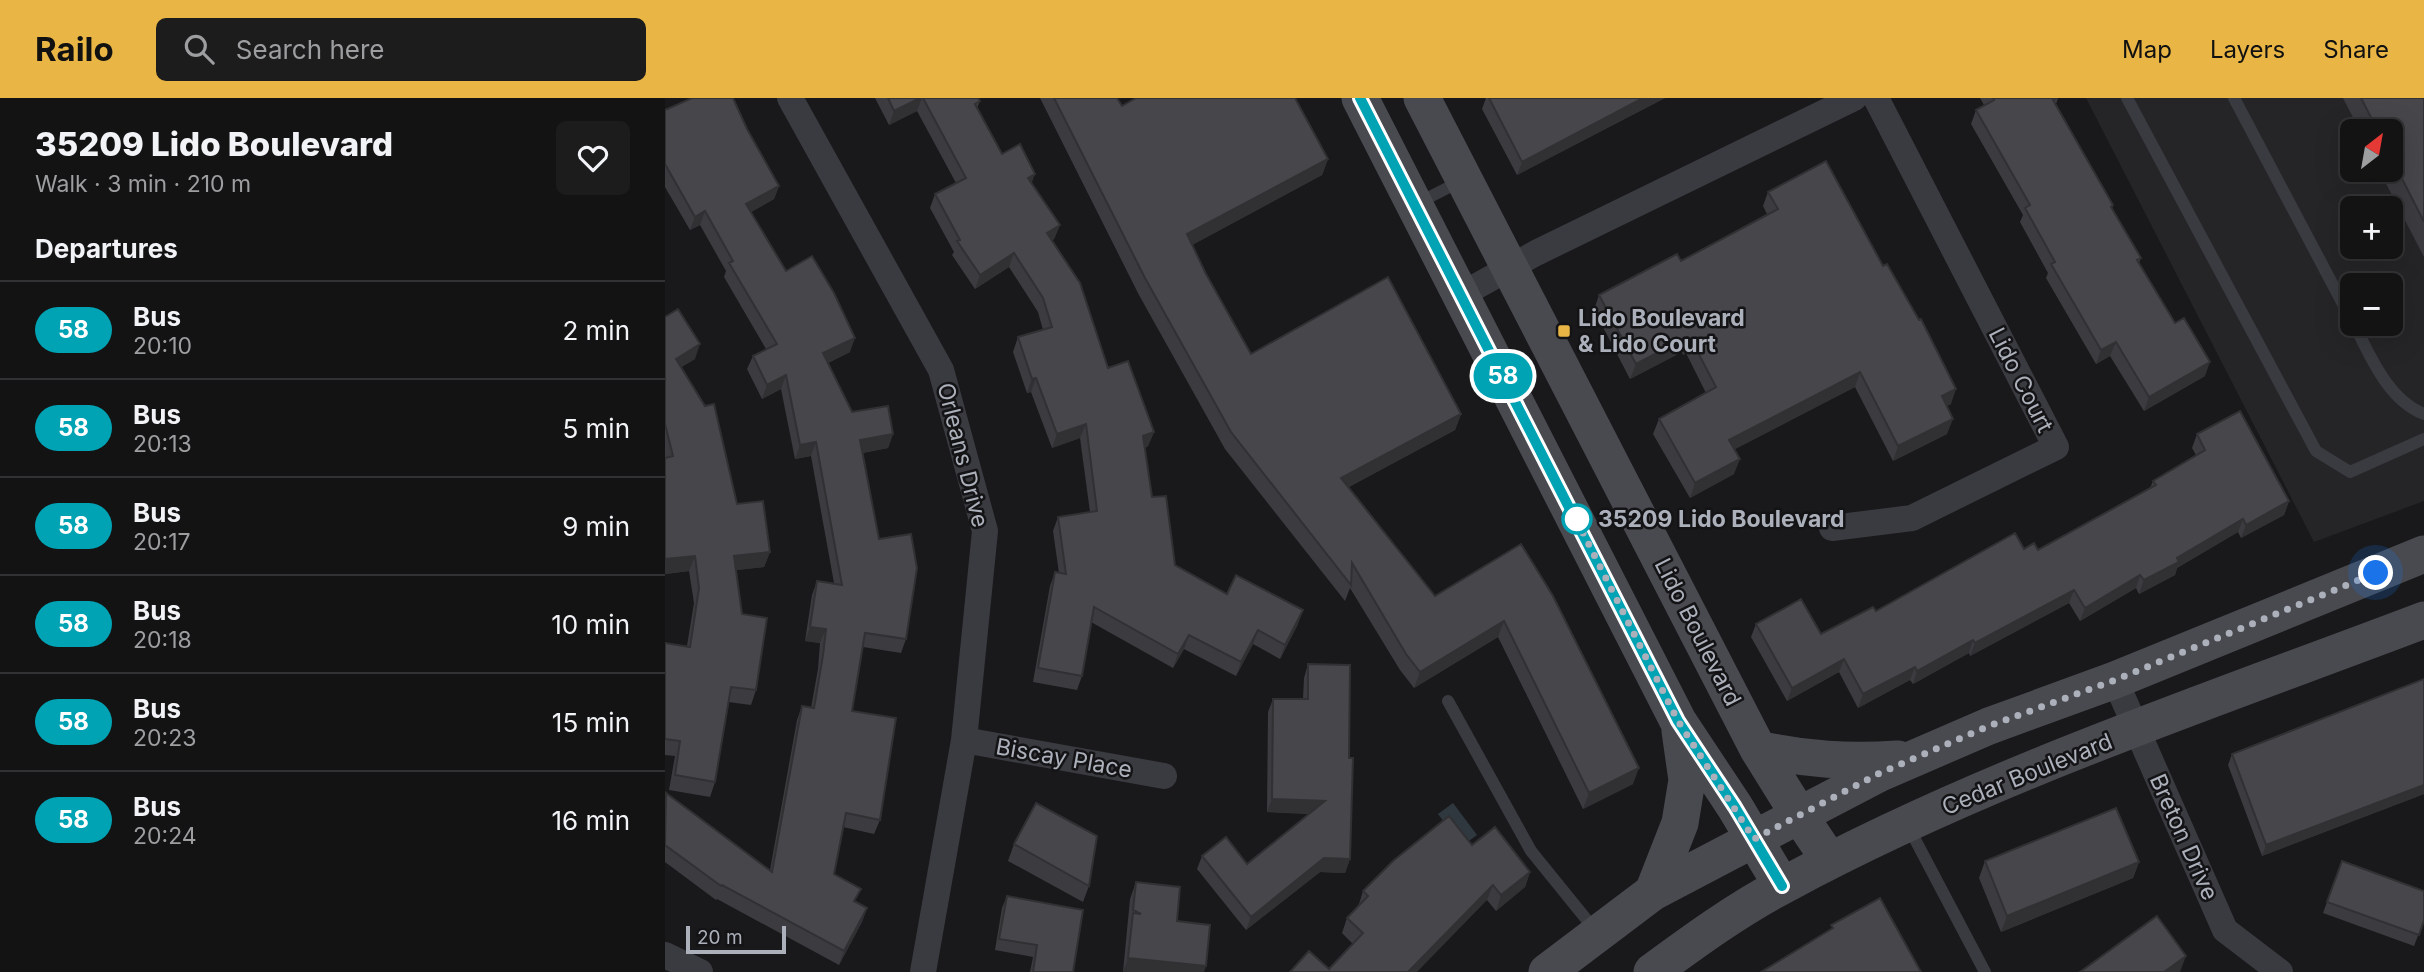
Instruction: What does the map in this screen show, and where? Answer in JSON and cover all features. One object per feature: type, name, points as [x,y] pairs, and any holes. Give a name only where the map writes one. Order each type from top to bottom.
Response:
[{"type":"street","name":"Orleans Drive","points":[[790,98],[941,370],[985,531],[964,740],[923,972]]},
{"type":"street","points":[[1360,98],[1678,721],[1782,886]]},
{"type":"street","name":"Lido Boulevard","points":[[1422,98],[1758,749],[1831,861]]},
{"type":"street","points":[[1461,295],[1536,253],[1854,98]]},
{"type":"street","name":"Lido Court","points":[[1832,528],[1912,518],[2056,447],[1876,98]]},
{"type":"street","points":[[1547,972],[1653,891],[1878,774],[1989,726],[2115,680],[2424,554]]},
{"type":"street","name":"Cedar Boulevard","points":[[1651,972],[1697,939],[1782,886],[1907,824],[2012,777],[2424,620]]},
{"type":"street","name":"Breton Drive","points":[[2115,680],[2225,930],[2280,972]]},
{"type":"street","points":[[1653,891],[1680,823],[1687,780],[1678,721]]},
{"type":"street","name":"Biscay Place","points":[[964,740],[1164,776]]},
{"type":"street","points":[[1758,749],[1799,758],[1856,762],[1916,758]]},
{"type":"street","points":[[665,955],[700,972]]},
{"type":"lane","points":[[2127,98],[2316,452],[2350,472],[2424,439]]},
{"type":"lane","points":[[2234,98],[2340,298]]},
{"type":"lane","points":[[1414,205],[1463,180]]},
{"type":"lane","points":[[2360,336],[2383,380],[2414,411],[2424,414]]},
{"type":"lane","points":[[1448,701],[1531,851],[1597,933]]},
{"type":"lane","points":[[1907,824],[1985,972]]},
{"type":"shaded area","points":[[2086,98],[2424,98],[2424,501],[2314,542]]},
{"type":"shaded area","points":[[1453,803],[1477,835],[1462,846],[1438,814]]},
{"type":"building","points":[[692,98],[733,98],[779,186],[746,204],[786,271],[812,256],[834,293],[855,338],[823,353],[852,412],[888,406],[893,434],[860,440],[879,539],[911,534],[917,568],[906,639],[865,633],[852,711],[896,718],[880,820],[846,813],[834,874],[861,889],[854,901],[867,908],[844,951],[721,886],[665,845],[666,793],[772,872],[802,706],[814,708],[823,655],[826,629],[810,627],[817,581],[842,585],[816,442],[800,445],[786,375],[767,385],[753,356],[777,344],[729,263],[733,261],[705,211],[695,217],[665,164],[665,110]]},
{"type":"building","points":[[888,98],[920,98],[894,111]]},
{"type":"building","points":[[923,98],[978,98],[980,101],[975,104],[1002,154],[1020,144],[1035,174],[1028,178],[1060,225],[1047,233],[1080,283],[1108,368],[1128,361],[1154,432],[1143,436],[1152,497],[1166,496],[1175,565],[1227,594],[1236,575],[1303,610],[1285,645],[1258,630],[1241,662],[1189,635],[1178,654],[1094,607],[1082,676],[1038,668],[1055,572],[1066,574],[1058,517],[1097,511],[1086,424],[1057,434],[1036,378],[1032,379],[1018,337],[1052,327],[1043,298],[1014,253],[980,275],[957,241],[960,240],[935,194],[966,178]]},
{"type":"building","points":[[1054,98],[1117,98],[1122,106],[1136,98],[1295,98],[1328,159],[1187,234],[1206,274],[1251,354],[1388,277],[1461,414],[1341,478],[1435,596],[1521,544],[1553,596],[1639,768],[1589,793],[1504,621],[1420,672],[1406,654],[1352,563],[1351,585],[1231,432],[1145,278]]},
{"type":"building","points":[[1489,98],[1643,98],[1522,162]]},
{"type":"building","points":[[1993,98],[2057,98],[2053,100],[2141,258],[2137,260],[2175,323],[2184,318],[2210,362],[2149,397],[2116,342],[2101,350],[2051,264],[2055,262],[2025,208],[2030,205],[1976,110],[1994,100]]},
{"type":"building","points":[[2361,98],[2424,98],[2424,222],[2403,181],[2403,119],[2372,119]]},
{"type":"building","points":[[1826,161],[1883,266],[1887,264],[1919,320],[1921,319],[1956,389],[1942,396],[1953,419],[1898,446],[1860,372],[1729,440],[1740,459],[1695,483],[1659,419],[1716,387],[1691,339],[1687,337],[1636,364],[1599,295],[1677,254],[1681,261],[1778,209],[1768,192]]},
{"type":"building","points":[[678,309],[700,344],[676,359],[705,406],[714,404],[737,504],[763,501],[770,552],[734,556],[742,614],[767,618],[756,690],[731,687],[715,782],[675,775],[680,741],[665,739],[665,643],[690,647],[699,588],[695,556],[665,559],[665,458],[673,456],[665,424],[665,317]]},
{"type":"building","points":[[2240,411],[2289,501],[2246,525],[2243,519],[2177,558],[2179,562],[2144,580],[2140,575],[2085,608],[2074,590],[1975,643],[1973,640],[1917,671],[1915,667],[1863,694],[1844,659],[1792,688],[1756,624],[1801,599],[1821,634],[1873,607],[1876,611],[2015,533],[2024,549],[2034,543],[2038,550],[2156,485],[2153,481],[2205,450],[2197,434]]},
{"type":"building","points":[[1308,664],[1350,665],[1349,758],[1353,758],[1350,859],[1324,858],[1251,917],[1202,856],[1226,837],[1247,864],[1325,801],[1272,799],[1273,699],[1308,699]]},
{"type":"building","points":[[2424,679],[2424,785],[2266,845],[2232,754]]},
{"type":"building","points":[[1036,803],[1097,836],[1089,886],[1014,844]]},
{"type":"building","points":[[2116,808],[2139,862],[2007,916],[1985,861]]},
{"type":"building","points":[[1449,816],[1472,845],[1495,827],[1530,872],[1501,895],[1493,885],[1408,972],[1290,972],[1309,951],[1329,969],[1363,933],[1347,918],[1368,896],[1363,891],[1393,861]]},
{"type":"building","points":[[2342,861],[2424,891],[2424,920],[2419,935],[2327,902]]},
{"type":"building","points":[[1136,882],[1180,887],[1177,921],[1210,925],[1206,966],[1128,958],[1133,913],[1141,914],[1133,910]]},
{"type":"building","points":[[1007,896],[1083,910],[1073,972],[1033,972],[1037,945],[999,939]]},
{"type":"building","points":[[1880,898],[1921,972],[1761,972],[1833,928],[1831,925]]},
{"type":"building","points":[[2157,916],[2186,956],[2164,972],[2080,972]]},
{"type":"bus line","name":"58","points":[[1360,98],[1678,721],[1735,807],[1782,886]]},
{"type":"place","name":"Lido Boulevard & Lido Court","points":[[1564,331]]},
{"type":"place","name":"35209 Lido Boulevard","points":[[1577,519]]},
{"type":"route","points":[[1577,519],[1574,515],[1678,721],[1754,839],[1878,774],[1989,726],[2115,680],[2376,573]]}]
